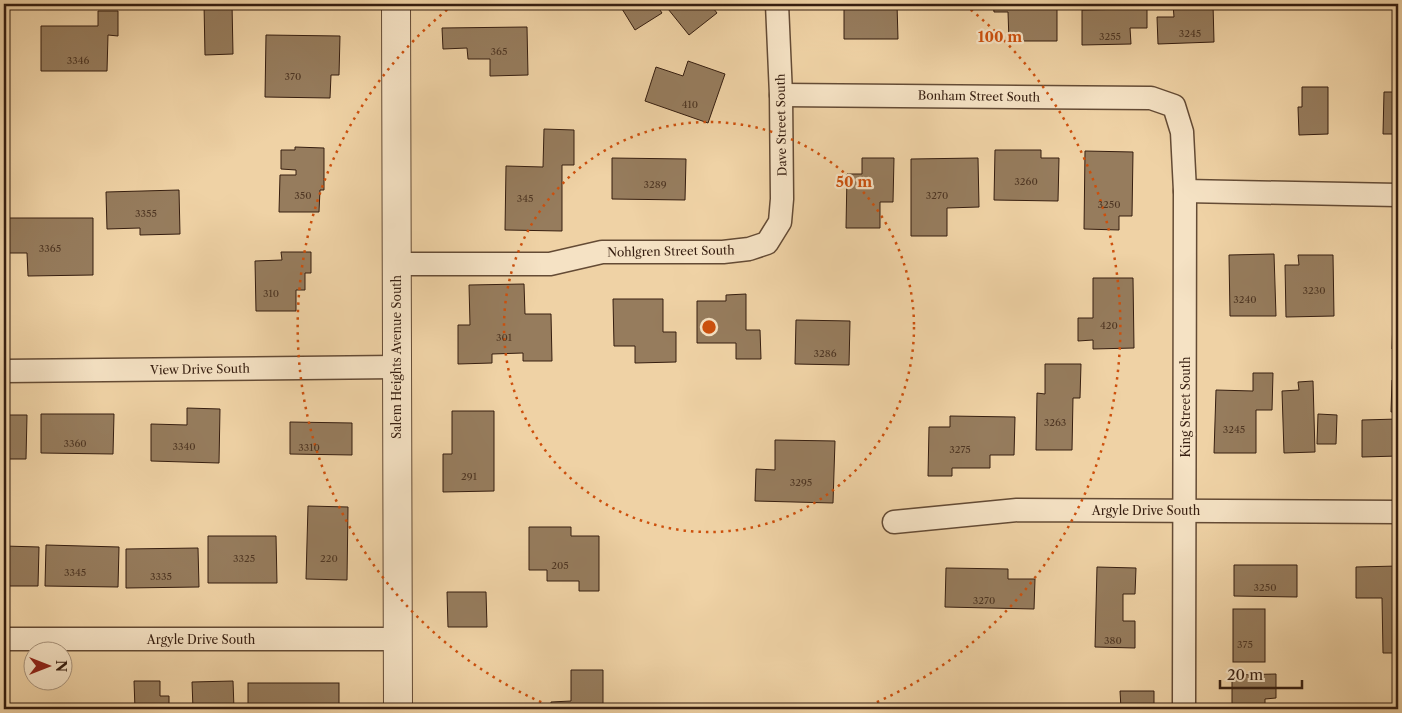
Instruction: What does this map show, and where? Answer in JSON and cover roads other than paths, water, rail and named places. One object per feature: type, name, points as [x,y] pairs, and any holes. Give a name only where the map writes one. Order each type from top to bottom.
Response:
[{"type":"street","name":"Salem Heights Avenue South","points":[[396,4],[398,709]]},
{"type":"street","name":"Dave Street South","points":[[767,243],[780,222],[782,199],[781,95],[777,4]]},
{"type":"street","name":"Bonham Street South","points":[[781,95],[1151,98],[1174,106]]},
{"type":"street","name":"King Street South","points":[[1174,106],[1182,132],[1185,191],[1184,709]]},
{"type":"street","points":[[1185,191],[1398,195]]},
{"type":"street","name":"Nohlgren Street South","points":[[396,264],[550,264],[602,252],[723,252],[749,249],[767,243]]},
{"type":"street","name":"View Drive South","points":[[4,371],[396,367]]},
{"type":"street","name":"Argyle Drive South","points":[[894,522],[1017,510],[1398,512]]},
{"type":"street","name":"Argyle Drive South","points":[[4,639],[397,639]]}]
